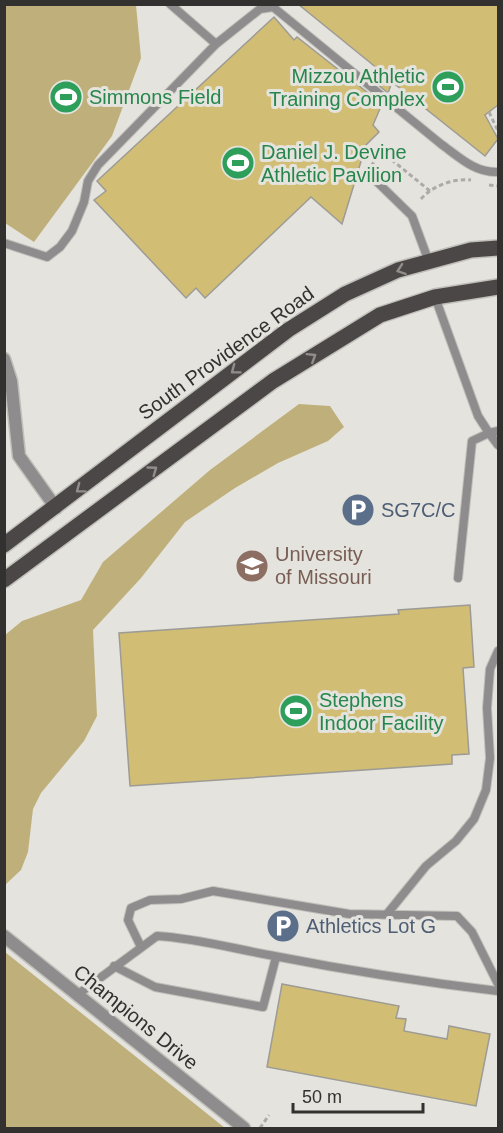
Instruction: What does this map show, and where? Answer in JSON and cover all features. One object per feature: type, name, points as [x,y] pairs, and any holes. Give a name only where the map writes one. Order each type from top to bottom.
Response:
[{"type":"main road","name":"South Providence Road","points":[[4,545],[288,330],[345,294],[398,270],[471,250],[498,248]]},
{"type":"main road","points":[[4,580],[273,381],[380,315],[435,297],[498,287]]},
{"type":"street","points":[[4,359],[11,381],[19,456],[56,507]]},
{"type":"street","name":"Champions Drive","points":[[4,936],[244,1128]]},
{"type":"lane","points":[[170,4],[216,44]]},
{"type":"lane","points":[[4,243],[47,257],[60,247],[72,231],[84,202],[88,181],[98,165],[216,44],[260,9],[274,6],[464,162],[481,171],[498,172]]},
{"type":"lane","points":[[370,173],[412,216],[429,262]]},
{"type":"lane","points":[[435,297],[478,416],[498,445]]},
{"type":"lane","points":[[458,578],[472,441],[498,431]]},
{"type":"lane","points":[[387,914],[426,866],[456,842],[474,819],[486,790],[490,758],[487,708],[489,678],[490,669],[498,651]]},
{"type":"lane","points":[[141,946],[128,920],[131,908],[150,900],[181,899],[213,891],[349,914],[457,916],[472,932],[498,984]]},
{"type":"lane","points":[[78,994],[157,936],[178,937],[276,957],[453,986],[498,991]]},
{"type":"lane","points":[[114,966],[155,987],[263,1007],[276,957]]},
{"type":"path","points":[[489,112],[497,123],[498,131]]},
{"type":"path","points":[[370,173],[382,152],[430,191]]},
{"type":"path","points":[[422,199],[430,191],[443,184],[465,179],[475,180]]},
{"type":"path","points":[[484,183],[498,186]]},
{"type":"path","points":[[260,1128],[269,1114]]},
{"type":"shaded area","name":"Simmons Field","points":[[4,5],[136,5],[141,58],[112,136],[34,242],[5,223]]},
{"type":"shaded area","points":[[299,404],[330,406],[344,427],[328,441],[278,463],[235,488],[185,522],[141,578],[93,630],[97,716],[84,741],[41,793],[33,809],[28,852],[21,870],[5,885],[5,635],[22,621],[81,600],[103,562],[210,470]]},
{"type":"shaded area","points":[[5,952],[225,1128],[5,1128]]},
{"type":"building","name":"Mizzou Athletic Training Complex","points":[[298,4],[498,4],[498,105],[485,115],[498,139],[485,156],[392,82],[388,93],[370,78],[378,69]]},
{"type":"building","name":"Daniel J. Devine Athletic Pavilion","points":[[274,17],[294,40],[297,37],[382,104],[373,125],[379,132],[366,145],[342,224],[311,197],[205,298],[196,288],[186,298],[94,200],[106,191],[97,181]]},
{"type":"building","name":"Stephens Indoor Facility","points":[[470,605],[474,667],[463,668],[469,754],[452,755],[452,764],[130,786],[119,633],[399,614],[398,610]]},
{"type":"building","points":[[282,984],[399,1006],[396,1018],[406,1019],[404,1031],[447,1039],[449,1026],[490,1034],[476,1106],[267,1067]]},
{"type":"place","name":"Mizzou Athletic Training Complex","points":[[448,87]]},
{"type":"place","name":"Simmons Field","points":[[66,97]]},
{"type":"place","name":"Daniel J. Devine Athletic Pavilion","points":[[238,163]]},
{"type":"place","name":"SG7C/C","points":[[358,510]]},
{"type":"place","name":"University of Missouri","points":[[252,566]]},
{"type":"place","name":"Stephens Indoor Facility","points":[[296,711]]},
{"type":"place","name":"Athletics Lot G","points":[[283,926]]}]
